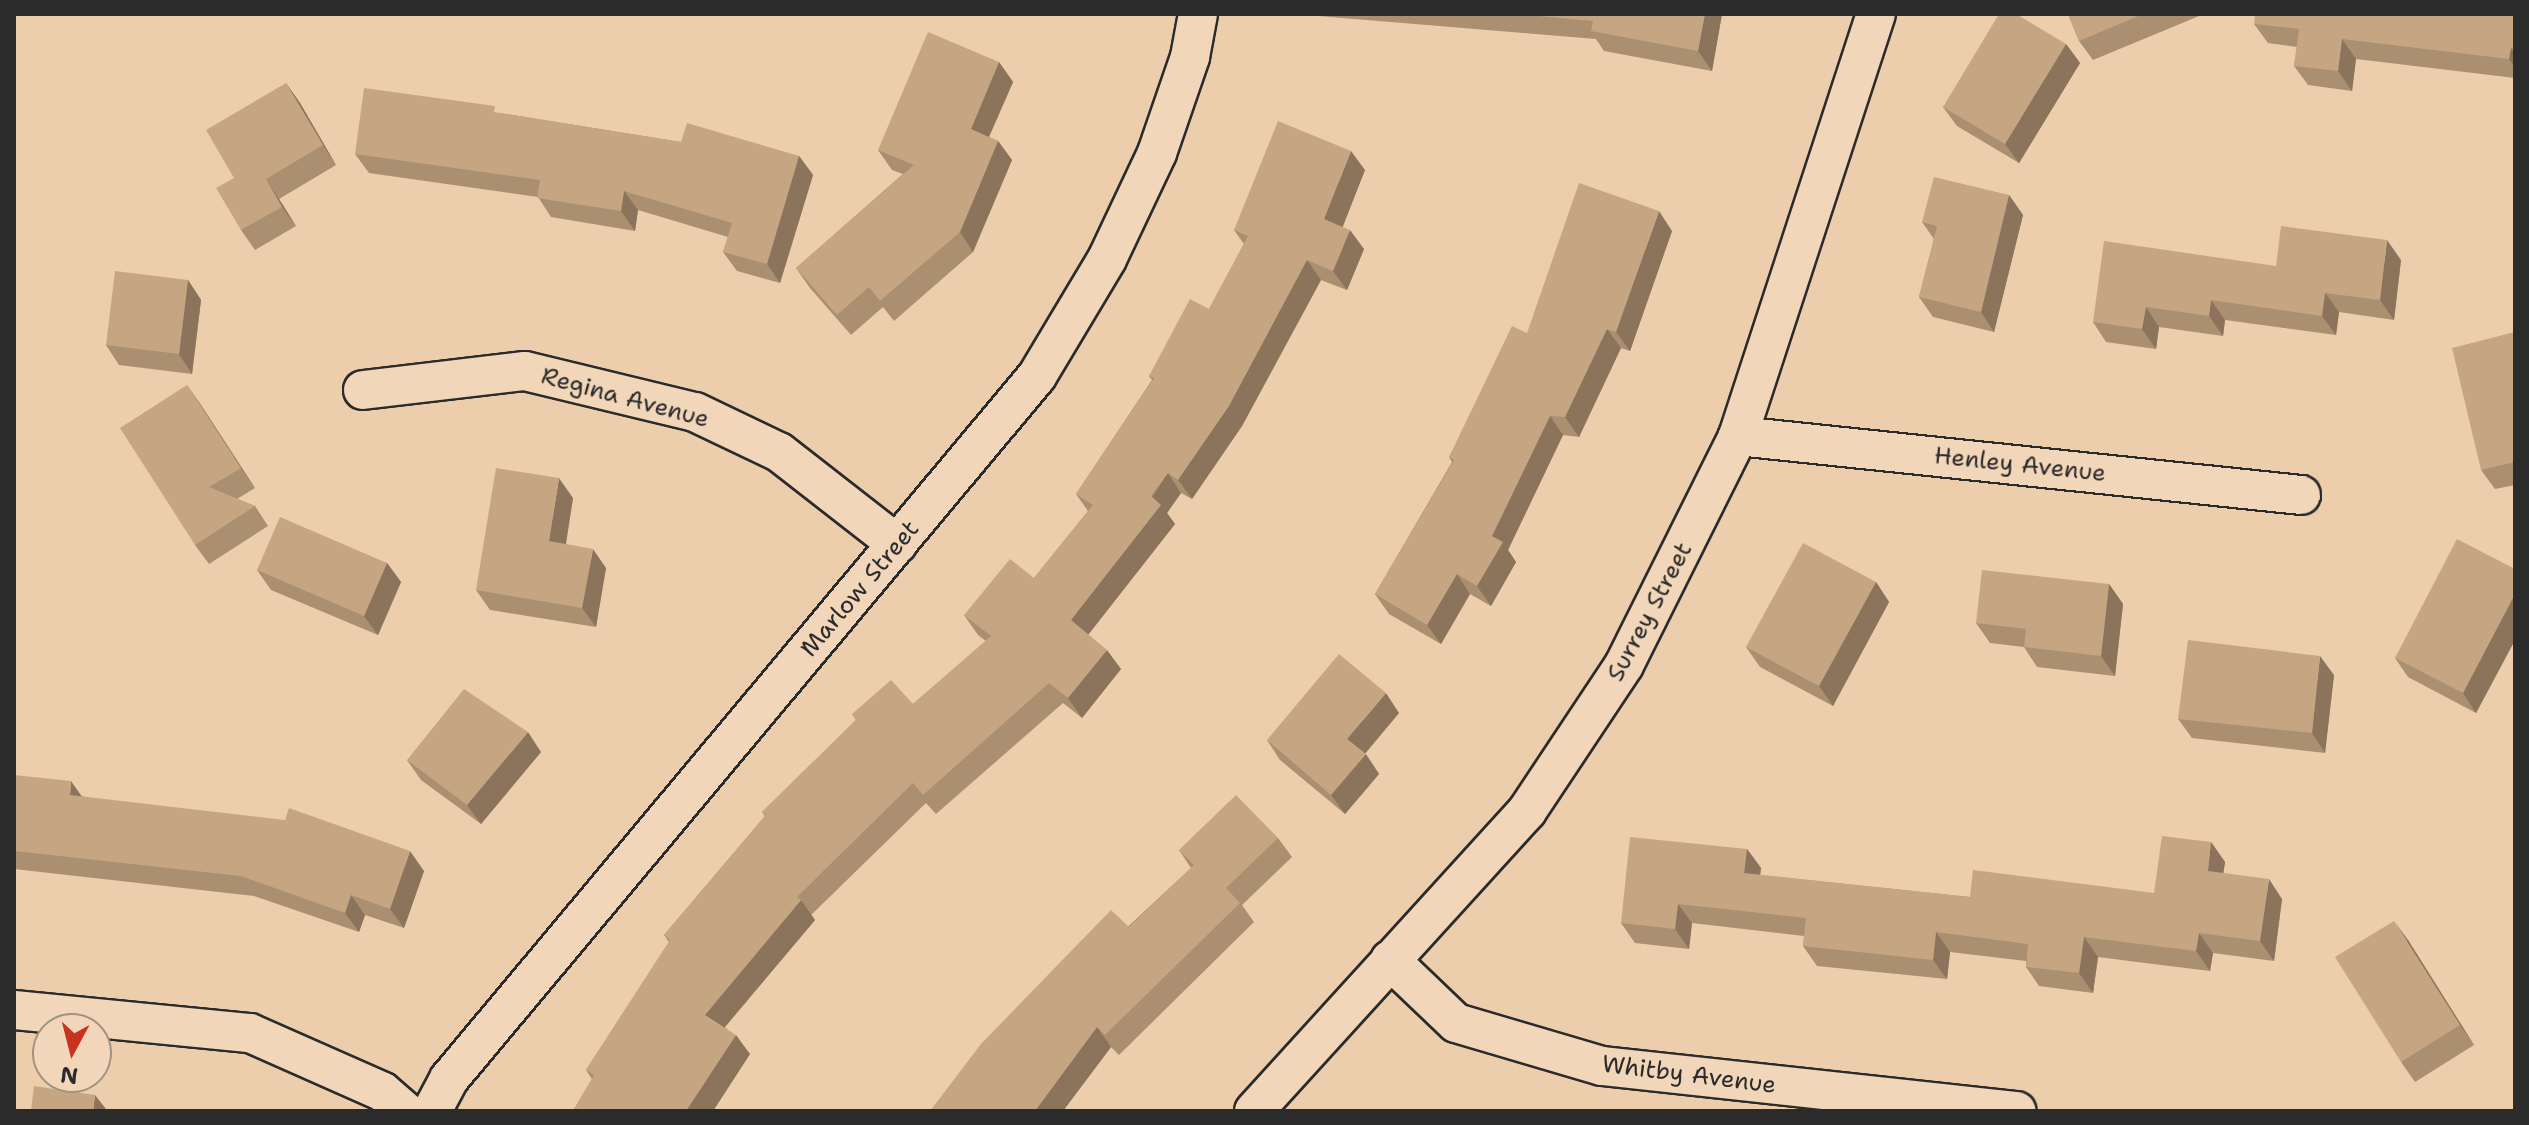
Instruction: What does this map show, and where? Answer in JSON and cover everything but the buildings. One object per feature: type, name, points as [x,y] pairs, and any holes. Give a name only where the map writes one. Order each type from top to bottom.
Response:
[{"type":"street","name":"Marlow Street","points":[[432,1111],[449,1079],[1037,376],[1107,259],[1157,153],[1190,57],[1198,14]]},
{"type":"street","name":"Surrey Street","points":[[1254,1111],[1527,811],[1562,761],[1672,577],[1738,436],[1876,14]]},
{"type":"street","name":"Regina Avenue","points":[[363,390],[525,371],[695,412],[779,452],[897,544]]},
{"type":"street","name":"Henley Avenue","points":[[1738,436],[2301,495]]},
{"type":"street","name":"Whitby Avenue","points":[[1390,960],[1456,1023],[1587,1063],[2017,1111]]},
{"type":"street","points":[[14,1010],[250,1033],[383,1092],[405,1111]]}]
